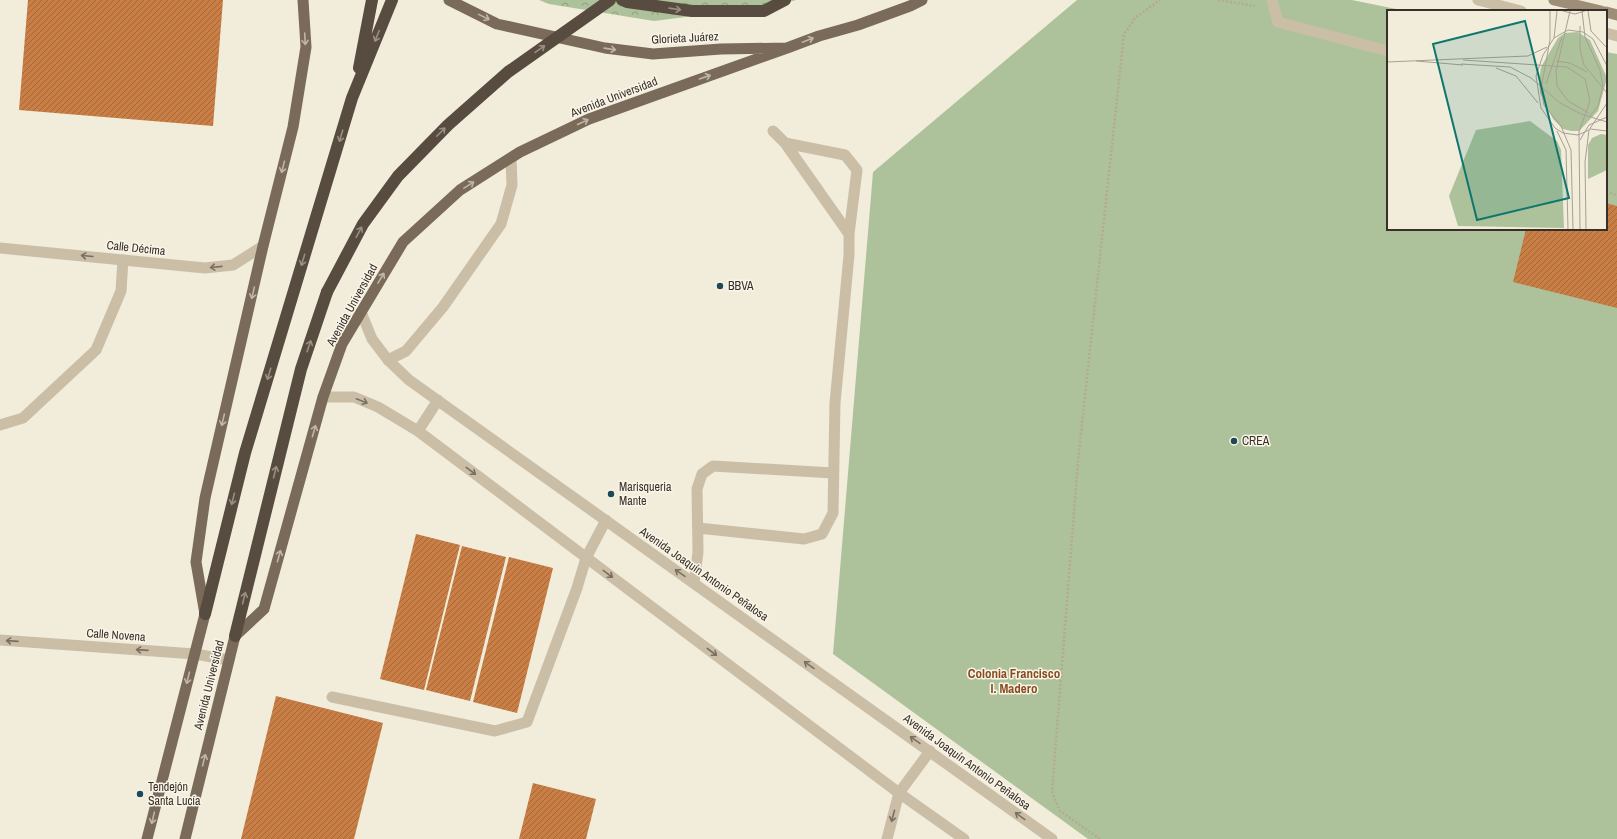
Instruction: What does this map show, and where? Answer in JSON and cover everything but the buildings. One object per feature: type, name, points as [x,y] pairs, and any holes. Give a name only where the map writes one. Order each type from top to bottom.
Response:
[{"type":"highway","points":[[205,614],[245,453],[352,98],[372,0]]},
{"type":"highway","points":[[352,98],[392,0]]},
{"type":"highway","points":[[235,636],[301,368],[327,292],[363,224],[398,176],[448,125],[508,72],[610,0]]},
{"type":"highway","points":[[622,0],[627,2],[700,11],[764,11],[785,0]]},
{"type":"main road","name":"Avenida Universidad","points":[[148,839],[205,614],[196,562],[206,498],[263,246],[293,127],[306,47],[303,0]]},
{"type":"main road","name":"Glorieta Juárez","points":[[449,0],[497,24],[605,48],[653,54],[721,49],[787,48],[819,36],[858,25],[910,6],[922,0]]},
{"type":"main road","points":[[1554,0],[1597,10]]},
{"type":"main road","points":[[1607,12],[1617,15]]},
{"type":"main road","name":"Avenida Universidad","points":[[185,839],[235,636],[264,609],[323,396],[342,344],[403,242],[460,190],[520,152],[589,119],[787,48]]},
{"type":"street","points":[[1478,0],[1517,10]]},
{"type":"street","points":[[1273,5],[1278,22],[1387,51]]},
{"type":"street","points":[[1607,33],[1617,36]]},
{"type":"street","points":[[773,131],[785,142],[849,234]]},
{"type":"street","points":[[698,528],[804,539],[822,534],[833,513],[835,403],[849,255],[849,234],[857,170],[845,155],[785,142]]},
{"type":"street","points":[[388,360],[406,351],[411,346],[442,307],[502,224],[512,185],[511,158]]},
{"type":"street","name":"Calle Décima","points":[[0,248],[205,268],[233,265],[263,246]]},
{"type":"street","points":[[0,425],[23,418],[96,350],[121,290],[123,260]]},
{"type":"street","name":"Avenida Joaquín Antonio Peñalosa","points":[[361,312],[372,339],[388,360],[409,380],[1052,839]]},
{"type":"street","points":[[323,396],[354,397],[378,407],[418,431],[899,793],[964,839]]},
{"type":"street","points":[[418,431],[438,400]]},
{"type":"street","points":[[694,583],[698,552],[697,489],[702,474],[714,466],[833,473]]},
{"type":"street","points":[[332,697],[495,731],[527,722],[577,588],[586,558],[606,520]]},
{"type":"street","name":"Calle Novena","points":[[0,640],[195,654],[229,660]]},
{"type":"street","points":[[887,839],[899,793],[930,751]]},
{"type":"path","points":[[1100,839],[1060,811],[1052,792],[1078,460],[1124,34],[1135,18],[1160,0]]},
{"type":"path","points":[[1218,0],[1273,5]]},
{"type":"path","points":[[1607,192],[1617,195]]},
{"type":"green space","points":[[539,0],[796,0],[779,5],[654,21],[549,4]]},
{"type":"green space","name":"CREA","points":[[1077,0],[1352,0],[1401,10],[1387,10],[1387,230],[1607,230],[1607,52],[1617,54],[1617,839],[1088,839],[833,654],[873,172]]},
{"type":"place","name":"BBVA","points":[[720,286]]},
{"type":"place","name":"CREA","points":[[1234,441]]},
{"type":"place","name":"Marisqueria Mante","points":[[611,494]]},
{"type":"place","name":"Tendejón Santa Lucía","points":[[140,794]]},
{"type":"district","name":"Colonia Francisco I. Madero","points":[[1014,680]]}]
